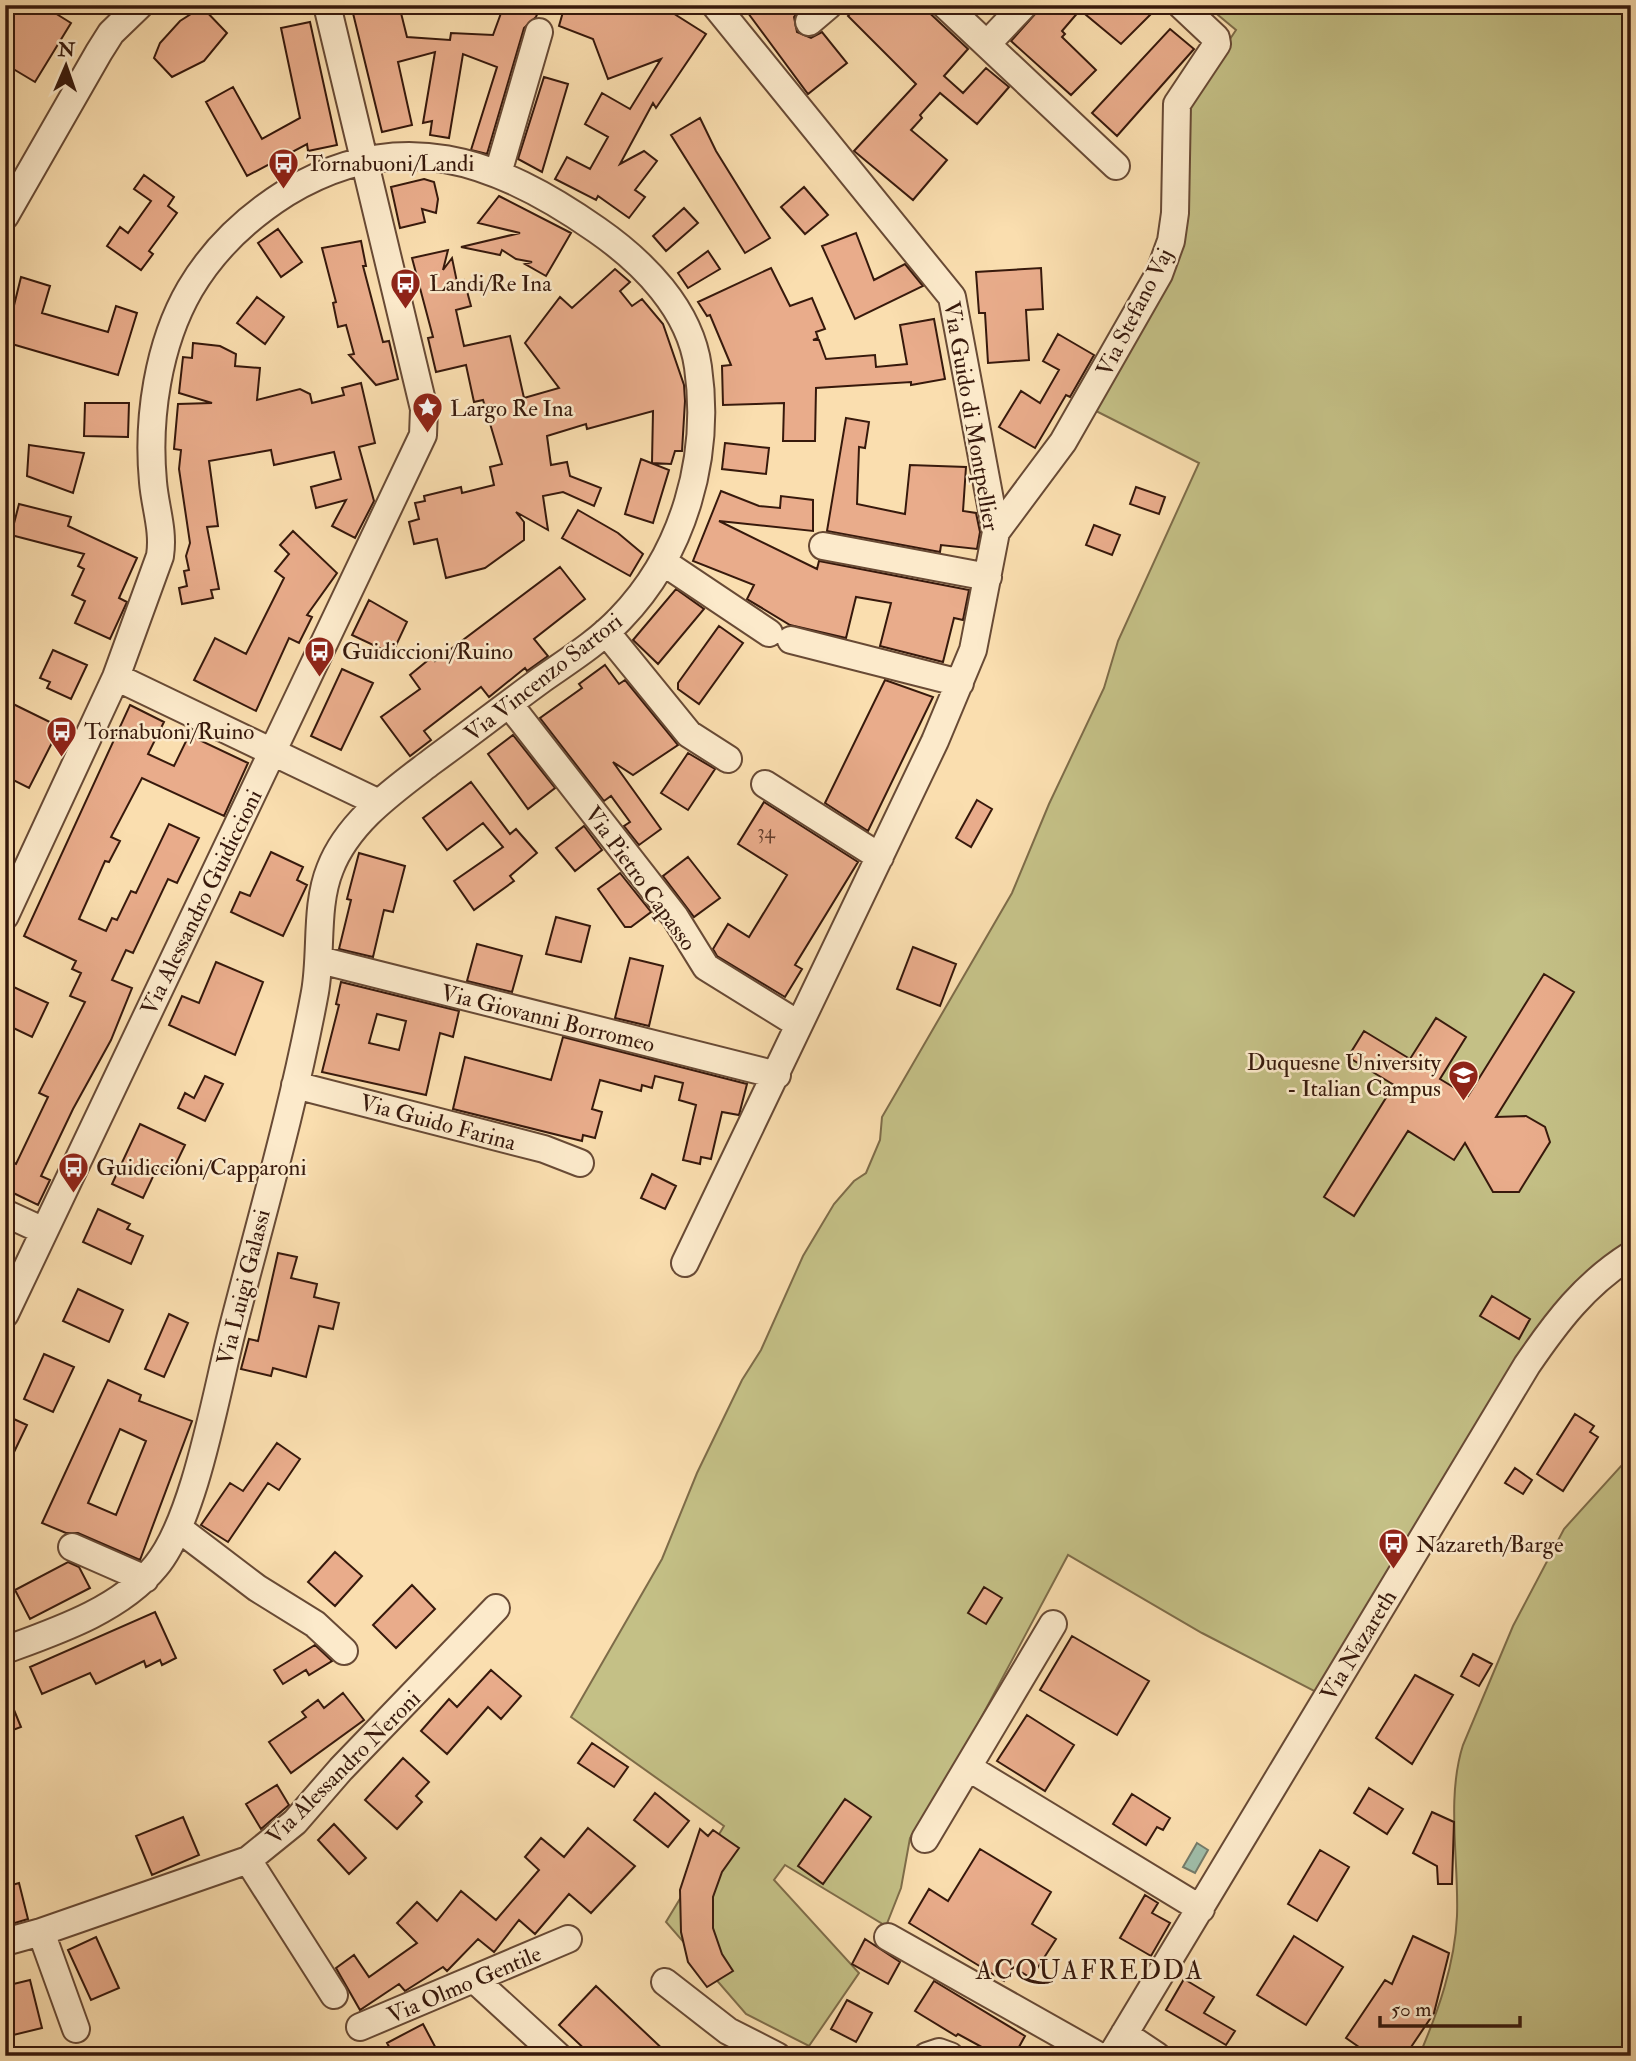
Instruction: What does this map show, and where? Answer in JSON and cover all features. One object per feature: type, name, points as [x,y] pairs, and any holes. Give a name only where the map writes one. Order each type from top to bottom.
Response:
[{"type":"street","points":[[5,216],[111,33],[140,5]]},
{"type":"street","points":[[327,5],[365,160]]},
{"type":"street","name":"Via Guido di Montpellier","points":[[715,5],[952,296],[996,532],[977,635],[960,683],[880,857],[798,1024],[778,1076]]},
{"type":"street","points":[[945,5],[1116,166]]},
{"type":"street","points":[[987,44],[1024,5]]},
{"type":"street","name":"Via Stefano Vaj","points":[[996,532],[1063,442],[1131,326],[1166,257],[1177,192],[1176,108],[1217,41],[1181,5]]},
{"type":"street","points":[[498,173],[539,33]]},
{"type":"street","name":"Via Vincenzo Sartori","points":[[5,916],[116,677],[160,556],[162,530],[153,481],[153,417],[161,365],[180,307],[195,281],[227,241],[257,214],[303,184],[365,160],[390,155],[419,155],[498,173],[581,219],[626,251],[665,294],[685,326],[699,370],[699,442],[684,517],[663,562],[641,595],[606,632],[379,803]]},
{"type":"street","name":"Via Alessandro Guidiccioni","points":[[5,1314],[423,435],[425,417],[365,160]]},
{"type":"street","points":[[823,546],[988,577]]},
{"type":"street","points":[[663,562],[780,636],[960,683]]},
{"type":"street","points":[[606,632],[689,734],[727,759]]},
{"type":"street","points":[[116,677],[379,803]]},
{"type":"street","name":"Via Pietro Capasso","points":[[509,704],[675,917],[706,967],[798,1024]]},
{"type":"street","points":[[765,784],[880,857]]},
{"type":"street","name":"Via Luigi Galassi","points":[[5,1650],[93,1613],[125,1595],[145,1579],[163,1557],[178,1528],[201,1455],[295,1085],[320,960],[327,876],[342,847],[379,803]]},
{"type":"street","name":"Via Giovanni Borromeo","points":[[320,960],[778,1076]]},
{"type":"street","points":[[685,1264],[778,1076]]},
{"type":"street","name":"Via Guido Farina","points":[[295,1085],[544,1149],[580,1163]]},
{"type":"street","points":[[5,1213],[44,1231]]},
{"type":"street","name":"Via Nazareth","points":[[1117,2045],[1527,1365],[1570,1304],[1598,1277],[1631,1255]]},
{"type":"street","points":[[178,1528],[257,1588],[315,1624],[344,1651]]},
{"type":"street","points":[[72,1547],[145,1579]]},
{"type":"street","name":"Via Alessandro Neroni","points":[[5,1942],[248,1860],[295,1822],[341,1769],[496,1608]]},
{"type":"street","points":[[925,1839],[1053,1624]]},
{"type":"street","points":[[969,1768],[1201,1909]]},
{"type":"street","points":[[248,1860],[334,1995]]},
{"type":"street","points":[[41,1932],[76,2029]]},
{"type":"street","points":[[888,1937],[1099,2056]]},
{"type":"street","name":"Via Olmo Gentile","points":[[360,2027],[568,1939]]},
{"type":"street","points":[[475,1980],[558,2056]]},
{"type":"street","points":[[665,1982],[728,2031],[777,2056]]},
{"type":"street","points":[[1117,2045],[1157,2056]]},
{"type":"street","points":[[927,2056],[939,2052],[950,2056]]},
{"type":"shaded area","points":[[1206,5],[1631,5],[1631,1243],[1627,1242],[1598,1262],[1561,1298],[1318,1693],[1202,1633],[1068,1555],[964,1750],[910,1838],[901,1888],[886,1926],[785,1865],[774,1880],[859,1973],[809,2046],[746,2014],[666,1922],[724,1826],[571,1717],[662,1559],[697,1473],[742,1380],[761,1350],[803,1256],[834,1204],[854,1181],[866,1173],[880,1140],[882,1117],[1012,893],[1049,804],[1104,688],[1118,641],[1199,463],[1096,411],[1185,238],[1184,108],[1236,30]]},
{"type":"shaded area","points":[[1631,1455],[1631,2056],[1419,2056],[1444,1988],[1456,1934],[1454,1808],[1458,1765],[1463,1745],[1513,1626],[1564,1529]]},
{"type":"shaded area","points":[[1197,1843],[1208,1850],[1195,1873],[1183,1867]]},
{"type":"building","points":[[16,5],[42,5],[71,23],[35,82],[5,64],[5,23]]},
{"type":"building","points":[[351,5],[399,5],[407,37],[450,40],[451,33],[493,35],[504,5],[541,5],[536,17],[524,28],[487,154],[471,150],[497,67],[463,54],[449,138],[430,135],[432,121],[423,123],[435,52],[398,62],[412,125],[382,132]]},
{"type":"building","points":[[565,5],[660,5],[706,34],[656,108],[653,103],[620,164],[644,151],[657,161],[635,190],[645,197],[629,218],[598,196],[596,200],[555,179],[567,157],[590,169],[608,137],[585,124],[602,93],[630,109],[661,59],[608,79],[593,39],[559,26]]},
{"type":"building","points":[[759,5],[799,5],[801,8],[794,17],[797,32],[811,38],[822,32],[847,63],[808,94],[748,13]]},
{"type":"building","points":[[858,5],[921,5],[968,49],[944,76],[963,93],[986,68],[1009,87],[977,124],[940,93],[920,115],[922,118],[911,130],[947,160],[913,200],[854,151],[916,84],[848,16]]},
{"type":"building","points":[[1043,5],[1143,5],[1152,13],[1121,44],[1080,10],[1062,31],[1065,34],[1062,37],[1096,70],[1071,95],[1011,41]]},
{"type":"building","points":[[202,7],[227,33],[204,61],[172,77],[154,58],[160,43],[180,21]]},
{"type":"building","points":[[310,22],[337,145],[308,151],[307,144],[247,176],[206,102],[233,87],[262,139],[300,118],[281,28]]},
{"type":"building","points":[[1170,29],[1194,49],[1117,136],[1092,113]]},
{"type":"building","points":[[544,77],[568,84],[542,172],[518,159]]},
{"type":"building","points":[[700,118],[716,151],[770,238],[745,253],[671,135]]},
{"type":"building","points":[[144,175],[174,197],[168,206],[177,213],[149,251],[153,254],[141,270],[107,246],[120,227],[128,233],[151,201],[134,189]]},
{"type":"building","points":[[424,179],[434,182],[438,199],[436,213],[422,209],[425,222],[400,228],[391,187]]},
{"type":"building","points":[[804,187],[828,215],[805,234],[781,207]]},
{"type":"building","points":[[499,196],[571,233],[546,276],[525,264],[532,262],[516,259],[502,250],[500,255],[461,247],[520,233],[478,223]]},
{"type":"building","points":[[684,208],[698,223],[666,251],[653,236]]},
{"type":"building","points":[[278,229],[302,262],[281,277],[258,243]]},
{"type":"building","points":[[856,233],[874,280],[905,264],[923,286],[855,319],[822,246]]},
{"type":"building","points":[[361,241],[366,266],[363,266],[383,342],[389,341],[398,379],[376,385],[349,355],[354,354],[346,325],[338,327],[333,303],[336,302],[322,248]]},
{"type":"building","points":[[448,250],[443,270],[452,258],[457,282],[464,280],[471,306],[456,310],[464,346],[510,336],[524,398],[559,388],[525,343],[560,297],[572,308],[615,269],[630,282],[620,291],[632,306],[642,299],[663,324],[684,385],[685,401],[682,451],[675,451],[671,464],[652,463],[653,411],[587,429],[586,424],[547,436],[551,465],[567,462],[570,476],[601,488],[594,506],[563,492],[543,496],[548,530],[516,512],[524,522],[524,540],[485,568],[446,578],[437,539],[414,544],[409,522],[419,519],[415,503],[425,501],[424,496],[461,487],[462,493],[494,485],[490,467],[502,464],[483,400],[474,402],[466,365],[436,372],[428,338],[433,337],[412,258]]},
{"type":"building","points":[[708,251],[720,269],[688,288],[678,273]]},
{"type":"building","points":[[771,268],[790,306],[812,298],[825,329],[816,332],[818,338],[813,340],[819,340],[826,359],[875,355],[876,367],[907,364],[900,325],[934,319],[945,379],[911,385],[911,382],[816,388],[815,441],[783,441],[784,403],[723,405],[722,366],[731,365],[710,315],[707,316],[698,302]]},
{"type":"building","points":[[1041,268],[1043,309],[1026,310],[1029,360],[988,363],[985,313],[979,313],[976,272]]},
{"type":"building","points":[[21,277],[50,286],[42,313],[108,332],[116,306],[137,313],[118,375],[5,342]]},
{"type":"building","points":[[257,297],[284,317],[265,344],[237,323]]},
{"type":"building","points":[[1058,334],[1094,355],[1070,397],[1066,395],[1035,448],[999,427],[1021,391],[1040,403],[1059,370],[1043,361]]},
{"type":"building","points":[[193,343],[220,346],[236,354],[235,366],[260,368],[257,400],[300,389],[310,394],[312,403],[344,395],[342,388],[361,383],[375,443],[359,447],[374,501],[355,538],[332,526],[346,500],[316,508],[311,487],[341,479],[334,452],[274,465],[271,450],[209,461],[218,526],[207,527],[219,589],[211,590],[213,598],[182,604],[179,588],[187,586],[184,571],[189,570],[186,556],[190,543],[179,469],[181,450],[174,449],[178,404],[212,403],[179,393],[183,357],[192,358]]},
{"type":"building","points":[[85,403],[129,403],[128,437],[84,436]]},
{"type":"building","points":[[846,418],[869,422],[865,448],[859,447],[857,504],[905,514],[910,465],[966,467],[963,511],[976,513],[980,532],[977,549],[941,545],[940,552],[827,531]]},
{"type":"building","points":[[725,443],[769,448],[766,474],[722,469]]},
{"type":"building","points":[[29,445],[84,453],[73,493],[27,476]]},
{"type":"building","points":[[641,459],[669,470],[653,523],[625,514]]},
{"type":"building","points":[[1136,487],[1165,497],[1159,514],[1130,504]]},
{"type":"building","points":[[721,491],[759,506],[780,508],[781,496],[813,500],[813,531],[719,521],[817,569],[819,561],[969,590],[963,620],[954,618],[943,662],[880,646],[891,603],[856,597],[846,638],[790,625],[747,599],[754,585],[693,561]]},
{"type":"building","points":[[19,504],[71,517],[68,526],[137,558],[119,598],[127,602],[110,639],[75,623],[85,601],[72,595],[84,569],[78,566],[84,554],[11,535]]},
{"type":"building","points":[[578,510],[618,533],[643,554],[630,576],[562,538]]},
{"type":"building","points":[[1094,525],[1120,535],[1112,555],[1086,545]]},
{"type":"building","points":[[293,531],[337,573],[307,615],[312,617],[299,643],[289,638],[256,711],[194,680],[215,638],[246,654],[284,578],[275,571],[289,554],[280,545]]},
{"type":"building","points":[[560,567],[585,599],[534,639],[548,656],[527,671],[525,668],[489,697],[481,687],[424,731],[431,740],[410,756],[381,717],[420,689],[410,675],[432,657],[435,661]]},
{"type":"building","points":[[676,589],[704,609],[658,664],[633,640]]},
{"type":"building","points":[[369,600],[407,622],[392,654],[352,635]]},
{"type":"building","points":[[719,626],[743,643],[699,704],[678,689],[678,683]]},
{"type":"building","points":[[53,650],[87,665],[71,699],[47,688],[50,682],[40,678]]},
{"type":"building","points":[[605,665],[619,684],[625,680],[678,745],[633,775],[613,762],[661,829],[639,845],[624,826],[630,822],[611,796],[604,801],[540,718],[582,688],[579,684]]},
{"type":"building","points":[[342,669],[373,683],[341,750],[311,736]]},
{"type":"building","points":[[885,680],[933,697],[868,831],[825,803]]},
{"type":"building","points":[[5,700],[60,727],[29,788],[5,776]]},
{"type":"building","points":[[130,705],[164,722],[148,754],[174,766],[189,735],[248,763],[224,816],[142,778],[111,837],[120,841],[109,862],[105,861],[79,919],[106,931],[112,918],[117,920],[131,891],[136,893],[169,824],[199,838],[177,883],[168,879],[133,953],[126,950],[112,980],[132,988],[111,1040],[73,1109],[41,1176],[50,1180],[38,1205],[5,1189],[5,1159],[16,1164],[48,1097],[39,1093],[85,1002],[70,996],[81,973],[72,969],[76,961],[24,936]]},
{"type":"building","points":[[513,735],[555,788],[528,809],[488,754]]},
{"type":"building","points":[[688,753],[715,769],[688,810],[661,793]]},
{"type":"building","points":[[471,782],[510,834],[516,829],[537,853],[510,876],[514,881],[474,910],[454,881],[503,847],[483,823],[447,850],[423,818]]},
{"type":"building","points":[[977,800],[992,809],[971,847],[956,838]]},
{"type":"building","points":[[764,802],[858,862],[795,965],[802,969],[785,997],[717,956],[713,949],[728,924],[749,937],[787,875],[738,844]]},
{"type":"building","points":[[584,826],[602,850],[575,871],[556,848]]},
{"type":"building","points":[[271,852],[303,867],[297,880],[307,885],[283,936],[231,912],[240,892],[250,896]]},
{"type":"building","points":[[359,853],[405,866],[393,912],[384,910],[373,957],[339,949],[351,900],[347,899]]},
{"type":"building","points":[[688,857],[720,898],[694,917],[663,876]]},
{"type":"building","points":[[620,873],[651,912],[631,927],[625,927],[598,889]]},
{"type":"building","points":[[556,917],[590,926],[581,962],[546,954]]},
{"type":"building","points":[[477,944],[522,956],[512,992],[467,981]]},
{"type":"building","points":[[913,947],[956,964],[940,1006],[897,989]]},
{"type":"building","points":[[630,958],[663,966],[649,1026],[615,1018]]},
{"type":"building","points":[[216,962],[263,982],[235,1055],[169,1025],[182,996],[199,1003]]},
{"type":"building","points":[[1544,974],[1574,992],[1496,1117],[1526,1116],[1545,1127],[1550,1142],[1519,1192],[1493,1192],[1465,1143],[1454,1160],[1408,1131],[1354,1216],[1324,1197],[1394,1085],[1348,1057],[1364,1031],[1410,1059],[1436,1018],[1466,1037],[1440,1079],[1468,1096]]},
{"type":"building","points":[[341,982],[459,1011],[453,1037],[440,1033],[426,1095],[322,1072],[339,1005],[336,1004]],"holes":[[[377,1014],[406,1021],[399,1050],[369,1043]]]},
{"type":"building","points":[[5,983],[48,1003],[32,1037],[5,1024]]},
{"type":"building","points":[[563,1037],[747,1084],[739,1115],[722,1112],[711,1159],[701,1157],[700,1164],[683,1160],[696,1105],[679,1100],[683,1083],[655,1076],[652,1088],[642,1085],[641,1091],[600,1080],[592,1109],[602,1112],[595,1138],[583,1135],[582,1141],[453,1109],[465,1057],[551,1080]]},
{"type":"building","points":[[205,1076],[223,1084],[205,1121],[178,1108],[185,1093],[194,1098]]},
{"type":"building","points":[[140,1124],[185,1145],[171,1174],[157,1168],[143,1198],[112,1184]]},
{"type":"building","points":[[652,1174],[676,1186],[665,1209],[641,1198]]},
{"type":"building","points":[[98,1209],[130,1224],[127,1229],[143,1236],[131,1264],[83,1242]]},
{"type":"building","points":[[278,1253],[297,1257],[291,1278],[317,1284],[314,1297],[339,1303],[333,1329],[319,1326],[306,1377],[273,1368],[271,1376],[241,1369],[249,1339],[258,1341]]},
{"type":"building","points":[[78,1289],[123,1310],[109,1342],[63,1321]]},
{"type":"building","points":[[1492,1296],[1530,1319],[1519,1339],[1480,1316]]},
{"type":"building","points":[[169,1314],[188,1323],[164,1377],[145,1369]]},
{"type":"building","points":[[44,1354],[74,1367],[53,1412],[24,1399]]},
{"type":"building","points":[[108,1380],[141,1395],[139,1401],[192,1421],[140,1560],[78,1533],[66,1533],[42,1523]],"holes":[[[120,1429],[146,1441],[116,1515],[88,1503]]]},
{"type":"building","points":[[1575,1414],[1594,1426],[1590,1432],[1598,1437],[1563,1491],[1537,1474]]},
{"type":"building","points":[[5,1415],[27,1425],[5,1471]]},
{"type":"building","points":[[277,1443],[300,1459],[279,1490],[268,1483],[228,1542],[201,1525],[230,1483],[243,1491]]},
{"type":"building","points":[[1515,1468],[1532,1480],[1523,1494],[1505,1483]]},
{"type":"building","points":[[335,1552],[362,1576],[335,1606],[308,1582]]},
{"type":"building","points":[[68,1562],[79,1567],[90,1588],[30,1619],[15,1590]]},
{"type":"building","points":[[412,1585],[435,1609],[396,1648],[373,1625]]},
{"type":"building","points":[[984,1587],[1002,1598],[986,1624],[968,1613]]},
{"type":"building","points":[[155,1612],[176,1658],[162,1665],[160,1660],[146,1667],[144,1661],[96,1684],[90,1673],[42,1694],[30,1667]]},
{"type":"building","points":[[1072,1636],[1149,1681],[1117,1735],[1040,1690]]},
{"type":"building","points":[[315,1645],[332,1661],[309,1675],[306,1670],[283,1684],[274,1670]]},
{"type":"building","points":[[1473,1654],[1492,1664],[1479,1686],[1461,1676]]},
{"type":"building","points":[[491,1670],[521,1696],[501,1719],[488,1707],[447,1754],[421,1731],[449,1699],[457,1707]]},
{"type":"building","points":[[1415,1675],[1453,1695],[1412,1764],[1376,1738]]},
{"type":"building","points":[[5,1688],[21,1727],[5,1733]]},
{"type":"building","points":[[343,1693],[364,1720],[291,1773],[269,1742],[306,1717],[302,1712],[318,1700],[324,1708]]},
{"type":"building","points":[[1027,1715],[1074,1745],[1045,1791],[997,1761]]},
{"type":"building","points":[[592,1743],[628,1767],[614,1787],[578,1763]]},
{"type":"building","points":[[403,1758],[429,1782],[416,1796],[422,1802],[397,1829],[365,1800]]},
{"type":"building","points":[[277,1785],[289,1805],[261,1829],[246,1804]]},
{"type":"building","points":[[1369,1788],[1403,1809],[1387,1834],[1354,1813]]},
{"type":"building","points":[[655,1793],[689,1821],[668,1847],[634,1820]]},
{"type":"building","points":[[1132,1794],[1170,1818],[1163,1830],[1157,1827],[1146,1845],[1113,1824]]},
{"type":"building","points":[[845,1799],[871,1817],[823,1884],[798,1866]]},
{"type":"building","points":[[1432,1812],[1454,1822],[1452,1884],[1438,1884],[1437,1866],[1413,1853]]},
{"type":"building","points":[[183,1817],[199,1855],[152,1875],[136,1836]]},
{"type":"building","points":[[334,1824],[366,1858],[349,1874],[318,1840]]},
{"type":"building","points":[[588,1828],[635,1866],[591,1913],[569,1894],[535,1934],[519,1920],[494,1952],[478,1939],[447,1971],[443,1967],[405,1991],[399,1984],[360,2010],[336,1968],[354,1955],[369,1977],[417,1943],[397,1923],[417,1902],[437,1921],[461,1891],[496,1920],[539,1870],[525,1857],[541,1838],[564,1857]]},
{"type":"building","points":[[700,1829],[708,1836],[713,1830],[739,1848],[722,1872],[713,1897],[713,1928],[722,1954],[733,1971],[707,1987],[688,1962],[681,1932],[680,1890]]},
{"type":"building","points":[[980,1849],[1051,1892],[1032,1924],[1056,1939],[1031,1978],[1013,1967],[1004,1981],[909,1923],[929,1889],[948,1901]]},
{"type":"building","points":[[1320,1850],[1349,1867],[1317,1921],[1288,1904]]},
{"type":"building","points":[[19,1883],[28,1919],[5,1926],[5,1887]]},
{"type":"building","points":[[1145,1895],[1158,1903],[1152,1913],[1170,1923],[1151,1956],[1120,1938]]},
{"type":"building","points":[[1294,1936],[1343,1967],[1306,2025],[1257,1995]]},
{"type":"building","points":[[1413,1936],[1449,1953],[1434,2013],[1405,2056],[1372,2056],[1346,2038],[1385,1980],[1392,1984]]},
{"type":"building","points":[[96,1937],[119,1988],[91,2000],[68,1950]]},
{"type":"building","points":[[865,1939],[900,1962],[888,1984],[852,1964]]},
{"type":"building","points":[[1184,1979],[1214,1997],[1204,2013],[1235,2031],[1226,2045],[1166,2010]]},
{"type":"building","points":[[30,1980],[42,2028],[5,2037],[5,1986]]},
{"type":"building","points":[[934,1981],[1025,2036],[1014,2056],[998,2056],[958,2034],[956,2036],[915,2011]]},
{"type":"building","points":[[596,1986],[670,2056],[592,2056],[559,2025]]},
{"type":"building","points":[[847,2000],[872,2013],[856,2042],[831,2029]]},
{"type":"building","points":[[423,2024],[440,2056],[394,2056],[387,2043]]},
{"type":"place","name":"Tornabuoni/Landi","points":[[283,190]]},
{"type":"place","name":"Landi/Re Ina","points":[[406,310]]},
{"type":"place","name":"Largo Re Ina","points":[[427,435]]},
{"type":"place","name":"Guidiccioni/Ruino","points":[[319,678]]},
{"type":"place","name":"Tornabuoni/Ruino","points":[[61,758]]},
{"type":"place","name":"Duquesne University - Italian Campus","points":[[1464,1102]]},
{"type":"place","name":"Guidiccioni/Capparoni","points":[[73,1194]]},
{"type":"place","name":"Nazareth/Barge","points":[[1393,1571]]},
{"type":"district","name":"ACQUAFREDDA","points":[[1090,1970]]}]
